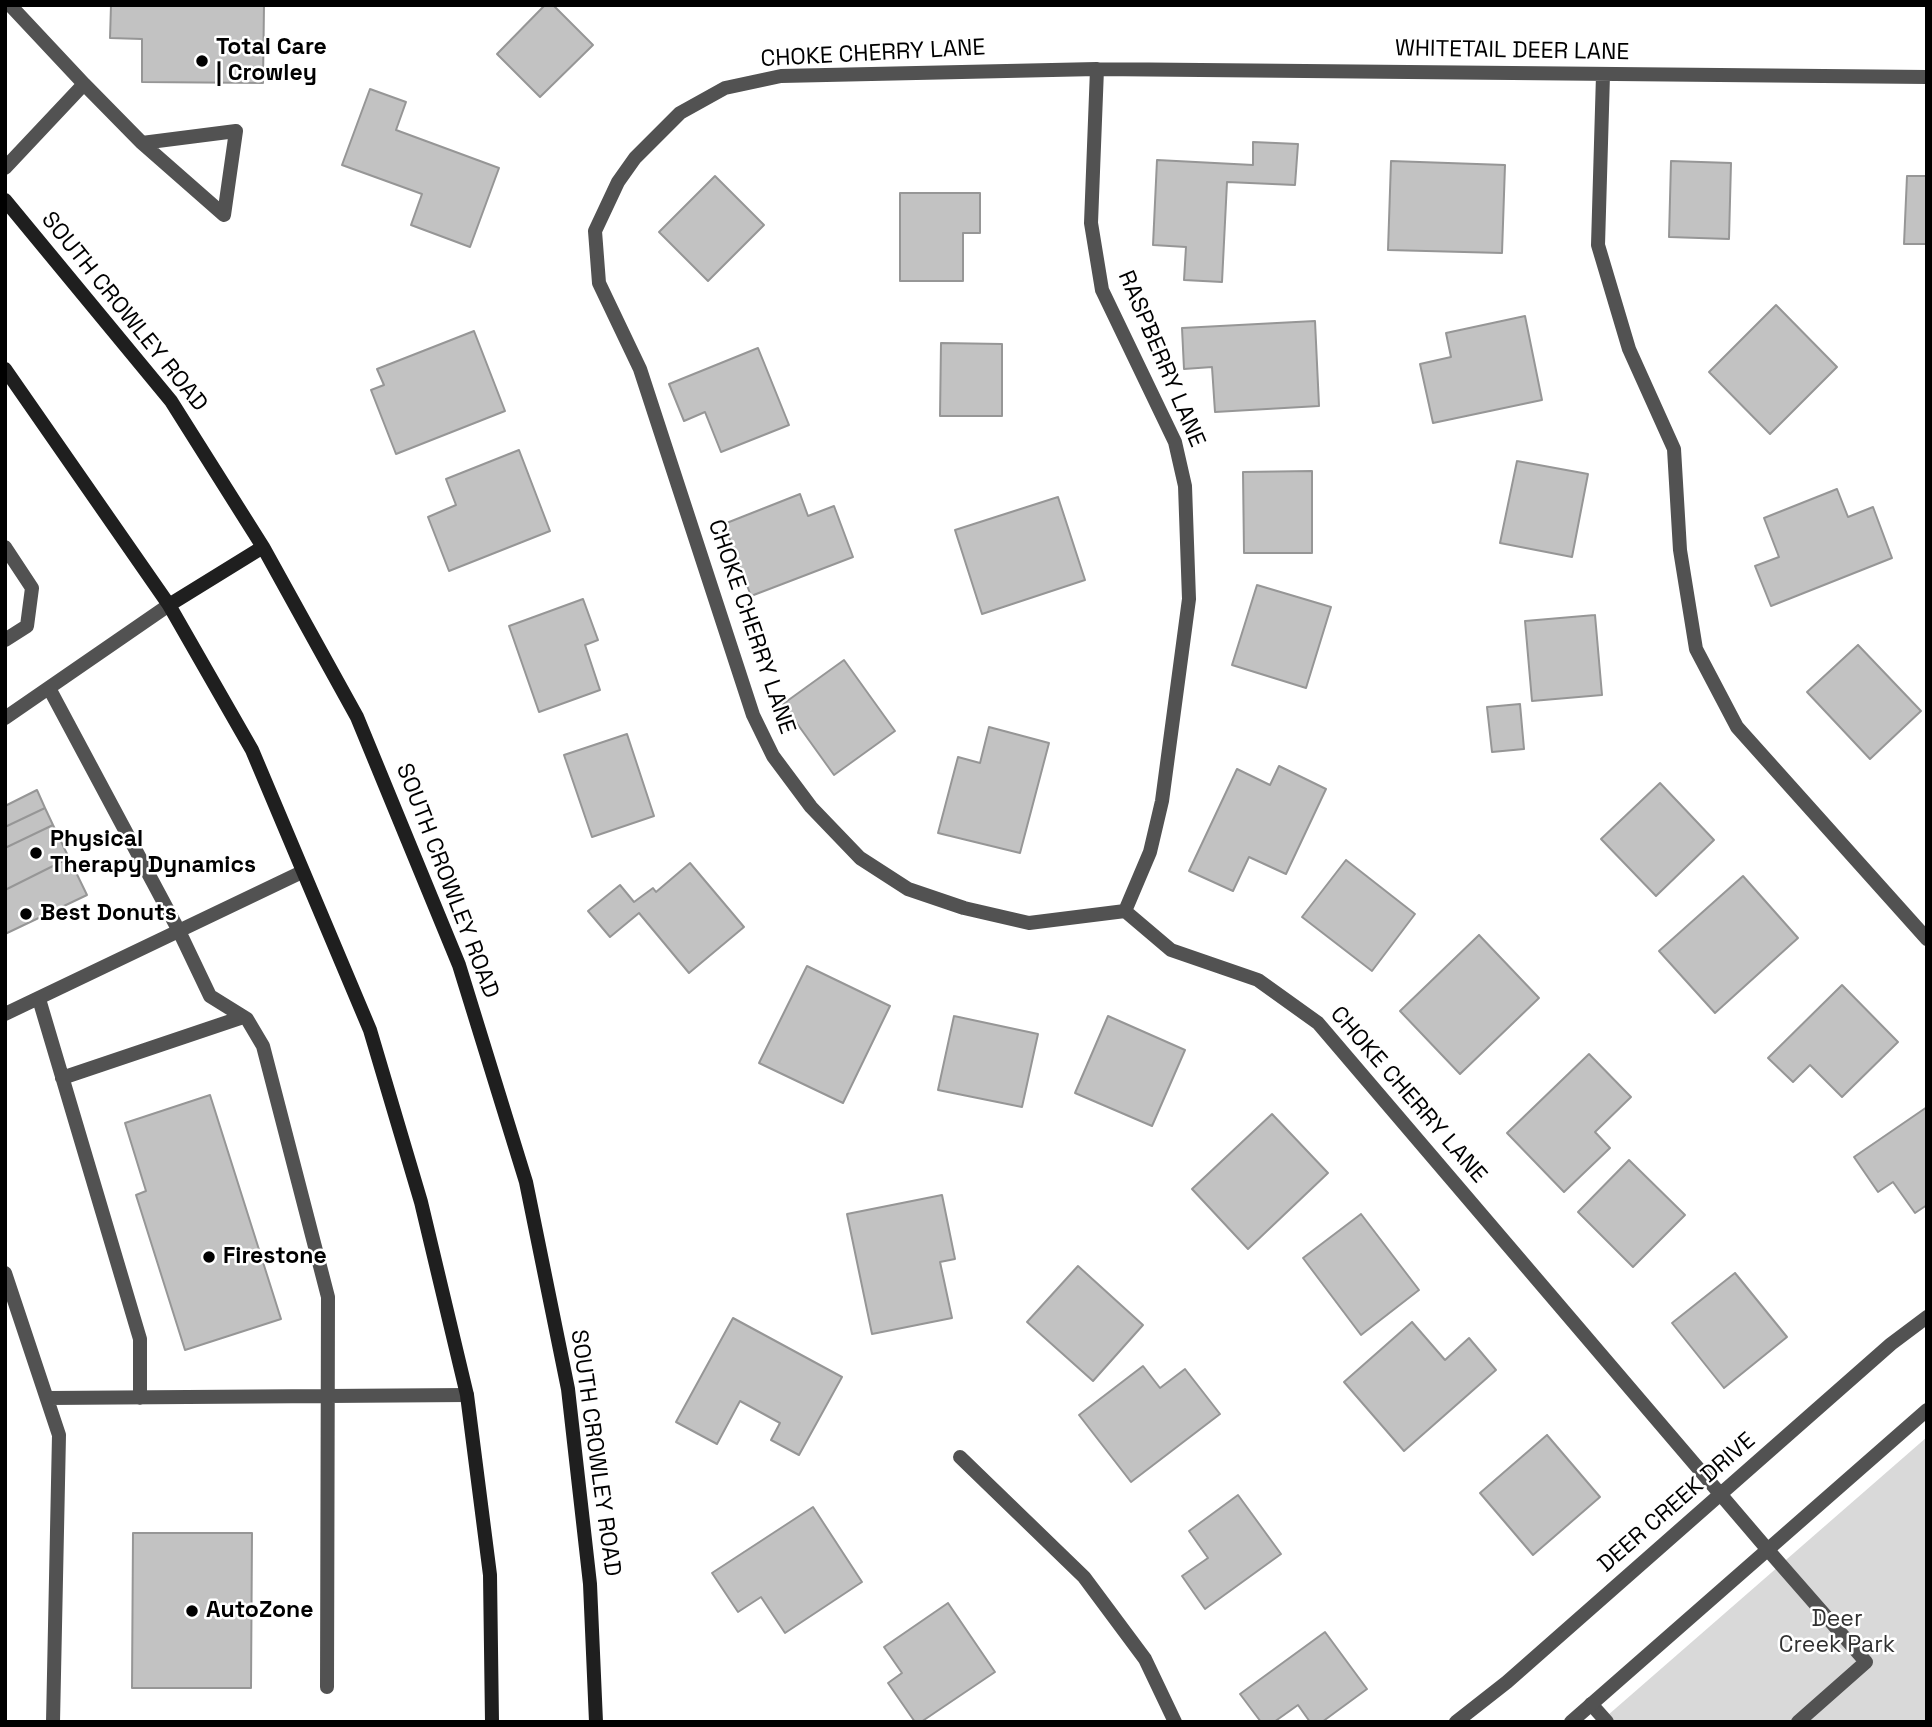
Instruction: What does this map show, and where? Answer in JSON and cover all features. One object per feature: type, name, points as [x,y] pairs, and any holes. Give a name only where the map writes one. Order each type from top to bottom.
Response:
[{"type":"main road","name":"SOUTH CROWLEY ROAD","points":[[5,200],[171,401],[263,547],[357,717],[459,965],[526,1182],[568,1389],[590,1584],[596,1722]]},
{"type":"main road","points":[[5,369],[169,605],[252,750],[370,1030],[421,1202],[467,1395],[490,1575],[492,1722]]},
{"type":"main road","points":[[169,605],[263,547]]},
{"type":"street","points":[[10,5],[142,143],[223,215],[236,131],[142,143]]},
{"type":"street","name":"WHITETAIL DEER LANE","points":[[1097,69],[1927,77]]},
{"type":"street","name":"CHOKE CHERRY LANE","points":[[1097,69],[781,76],[725,88],[680,113],[635,158],[618,182],[595,231],[598,283],[640,369],[753,715],[773,756],[811,807],[860,858],[908,889],[964,908],[1029,923],[1125,911],[1171,950],[1258,980],[1318,1023],[1866,1662],[1798,1722]]},
{"type":"street","name":"RASPBERRY LANE","points":[[1097,69],[1091,223],[1102,290],[1175,442],[1185,486],[1189,599],[1162,801],[1150,852],[1125,911]]},
{"type":"street","points":[[1603,75],[1598,245],[1629,349],[1674,449],[1680,550],[1696,649],[1737,727],[1927,940]]},
{"type":"street","points":[[5,168],[84,84]]},
{"type":"street","points":[[5,547],[32,588],[27,626],[5,639]]},
{"type":"street","points":[[5,719],[169,605]]},
{"type":"street","points":[[49,688],[179,931],[210,996],[243,1017],[263,1046],[328,1297],[327,1687]]},
{"type":"street","points":[[5,1014],[302,872]]},
{"type":"street","points":[[39,999],[140,1339],[140,1398]]},
{"type":"street","points":[[62,1078],[243,1017]]},
{"type":"street","points":[[5,1273],[59,1435],[53,1722]]},
{"type":"street","name":"DEER CREEK DRIVE","points":[[1456,1722],[1507,1682],[1891,1344],[1927,1317]]},
{"type":"street","points":[[48,1398],[467,1395]]},
{"type":"street","points":[[1571,1722],[1927,1410]]},
{"type":"street","points":[[960,1457],[1084,1577],[1144,1659],[1175,1722]]},
{"type":"street","points":[[1591,1704],[1607,1722]]},
{"type":"green space","name":"Deer Creek Park","points":[[1927,1437],[1927,1722],[1600,1722]]},
{"type":"building","name":"Total Care | Crowley","points":[[111,5],[264,5],[263,83],[142,82],[142,39],[110,38]]},
{"type":"building","points":[[545,5],[553,5],[593,45],[540,97],[497,54]]},
{"type":"building","points":[[370,89],[406,102],[396,130],[499,168],[470,247],[411,225],[422,194],[342,165]]},
{"type":"building","points":[[1253,142],[1298,144],[1295,185],[1227,182],[1222,282],[1184,280],[1186,247],[1153,245],[1157,160],[1253,165]]},
{"type":"building","points":[[1391,161],[1505,165],[1502,253],[1388,250]]},
{"type":"building","points":[[1671,161],[1731,163],[1729,239],[1669,237]]},
{"type":"building","points":[[715,176],[764,225],[708,281],[659,232]]},
{"type":"building","points":[[1907,176],[1927,176],[1927,244],[1904,244]]},
{"type":"building","points":[[900,193],[980,193],[980,233],[963,233],[963,281],[900,281]]},
{"type":"building","points":[[1776,305],[1837,367],[1770,434],[1709,372]]},
{"type":"building","points":[[1525,316],[1542,400],[1433,423],[1420,364],[1451,357],[1446,333]]},
{"type":"building","points":[[1315,321],[1319,406],[1215,412],[1212,367],[1184,369],[1182,328]]},
{"type":"building","points":[[474,331],[505,411],[396,454],[371,390],[384,385],[377,369]]},
{"type":"building","points":[[941,343],[1002,344],[1002,416],[940,416]]},
{"type":"building","points":[[758,348],[789,425],[721,452],[705,412],[684,421],[669,384]]},
{"type":"building","points":[[519,450],[550,531],[449,571],[428,517],[456,505],[446,479]]},
{"type":"building","points":[[1517,461],[1588,474],[1572,557],[1500,543]]},
{"type":"building","points":[[1312,471],[1312,553],[1244,553],[1243,472]]},
{"type":"building","points":[[1837,489],[1848,517],[1873,507],[1892,558],[1771,606],[1755,566],[1779,557],[1764,518]]},
{"type":"building","points":[[800,494],[808,516],[834,506],[853,557],[751,596],[724,524]]},
{"type":"building","points":[[1058,497],[1085,580],[982,614],[955,530]]},
{"type":"building","points":[[1257,585],[1331,607],[1306,688],[1232,665]]},
{"type":"building","points":[[583,599],[598,640],[585,645],[600,690],[539,712],[509,626]]},
{"type":"building","points":[[1595,615],[1602,695],[1532,701],[1525,621]]},
{"type":"building","points":[[1858,645],[1921,711],[1870,759],[1807,692]]},
{"type":"building","points":[[844,660],[895,731],[834,775],[783,704]]},
{"type":"building","points":[[1520,704],[1524,749],[1492,752],[1487,707]]},
{"type":"building","points":[[989,727],[1049,743],[1020,853],[938,833],[958,757],[980,763]]},
{"type":"building","points":[[627,734],[654,816],[592,837],[564,755]]},
{"type":"building","points":[[1279,766],[1326,789],[1286,874],[1249,857],[1233,891],[1189,871],[1237,769],[1270,785]]},
{"type":"building","points":[[1660,783],[1714,840],[1656,896],[1601,839]]},
{"type":"building","points":[[37,790],[45,808],[5,827],[5,806]]},
{"type":"building","points":[[45,808],[53,825],[5,848],[5,827]]},
{"type":"building","name":"Physical Therapy Dynamics","points":[[53,825],[69,858],[5,890],[5,848]]},
{"type":"building","name":"Best Donuts","points":[[69,858],[87,895],[5,934],[5,890]]},
{"type":"building","points":[[1346,860],[1415,914],[1372,971],[1302,917]]},
{"type":"building","points":[[690,863],[744,927],[689,973],[639,913],[610,937],[588,911],[620,885],[634,902],[653,888],[656,892]]},
{"type":"building","points":[[1743,876],[1798,938],[1715,1013],[1659,951]]},
{"type":"building","points":[[1479,935],[1539,998],[1460,1074],[1400,1011]]},
{"type":"building","points":[[807,966],[890,1006],[843,1103],[759,1063]]},
{"type":"building","points":[[1842,985],[1898,1042],[1842,1097],[1810,1065],[1793,1082],[1768,1058]]},
{"type":"building","points":[[954,1016],[1038,1034],[1022,1107],[938,1090]]},
{"type":"building","points":[[1108,1016],[1185,1050],[1152,1126],[1075,1093]]},
{"type":"building","points":[[1589,1054],[1631,1097],[1595,1132],[1610,1148],[1564,1192],[1507,1133]]},
{"type":"building","name":"Firestone","points":[[210,1095],[281,1319],[185,1350],[136,1195],[146,1191],[125,1123]]},
{"type":"building","points":[[1927,1107],[1927,1205],[1915,1213],[1893,1182],[1878,1192],[1854,1157]]},
{"type":"building","points":[[1272,1114],[1328,1173],[1248,1249],[1192,1189]]},
{"type":"building","points":[[1629,1160],[1685,1215],[1633,1267],[1578,1212]]},
{"type":"building","points":[[942,1195],[955,1259],[940,1262],[952,1318],[872,1334],[847,1214]]},
{"type":"building","points":[[1361,1214],[1419,1290],[1361,1335],[1303,1258]]},
{"type":"building","points":[[1078,1266],[1143,1325],[1093,1381],[1027,1322]]},
{"type":"building","points":[[1735,1273],[1787,1337],[1724,1388],[1672,1323]]},
{"type":"building","points":[[733,1318],[842,1377],[799,1455],[771,1440],[780,1423],[740,1401],[717,1444],[676,1422]]},
{"type":"building","points":[[1412,1322],[1445,1360],[1469,1338],[1496,1370],[1404,1451],[1344,1382]]},
{"type":"building","points":[[1143,1366],[1160,1388],[1185,1369],[1220,1414],[1131,1482],[1079,1415]]},
{"type":"building","points":[[1547,1435],[1600,1497],[1533,1555],[1480,1493]]},
{"type":"building","points":[[1238,1495],[1281,1554],[1205,1609],[1182,1576],[1208,1558],[1189,1531]]},
{"type":"building","points":[[813,1507],[862,1582],[785,1633],[761,1597],[738,1612],[712,1573]]},
{"type":"building","name":"AutoZone","points":[[133,1533],[252,1533],[251,1688],[132,1688]]},
{"type":"building","points":[[948,1603],[995,1672],[921,1722],[915,1722],[888,1683],[902,1673],[884,1647]]},
{"type":"building","points":[[1325,1632],[1367,1689],[1322,1722],[1310,1722],[1298,1705],[1274,1722],[1261,1722],[1240,1694]]},
{"type":"place","name":"Total Care | Crowley","points":[[202,61]]},
{"type":"place","name":"Physical Therapy Dynamics","points":[[36,853]]},
{"type":"place","name":"Best Donuts","points":[[26,914]]},
{"type":"place","name":"Firestone","points":[[209,1257]]},
{"type":"place","name":"AutoZone","points":[[192,1611]]}]
